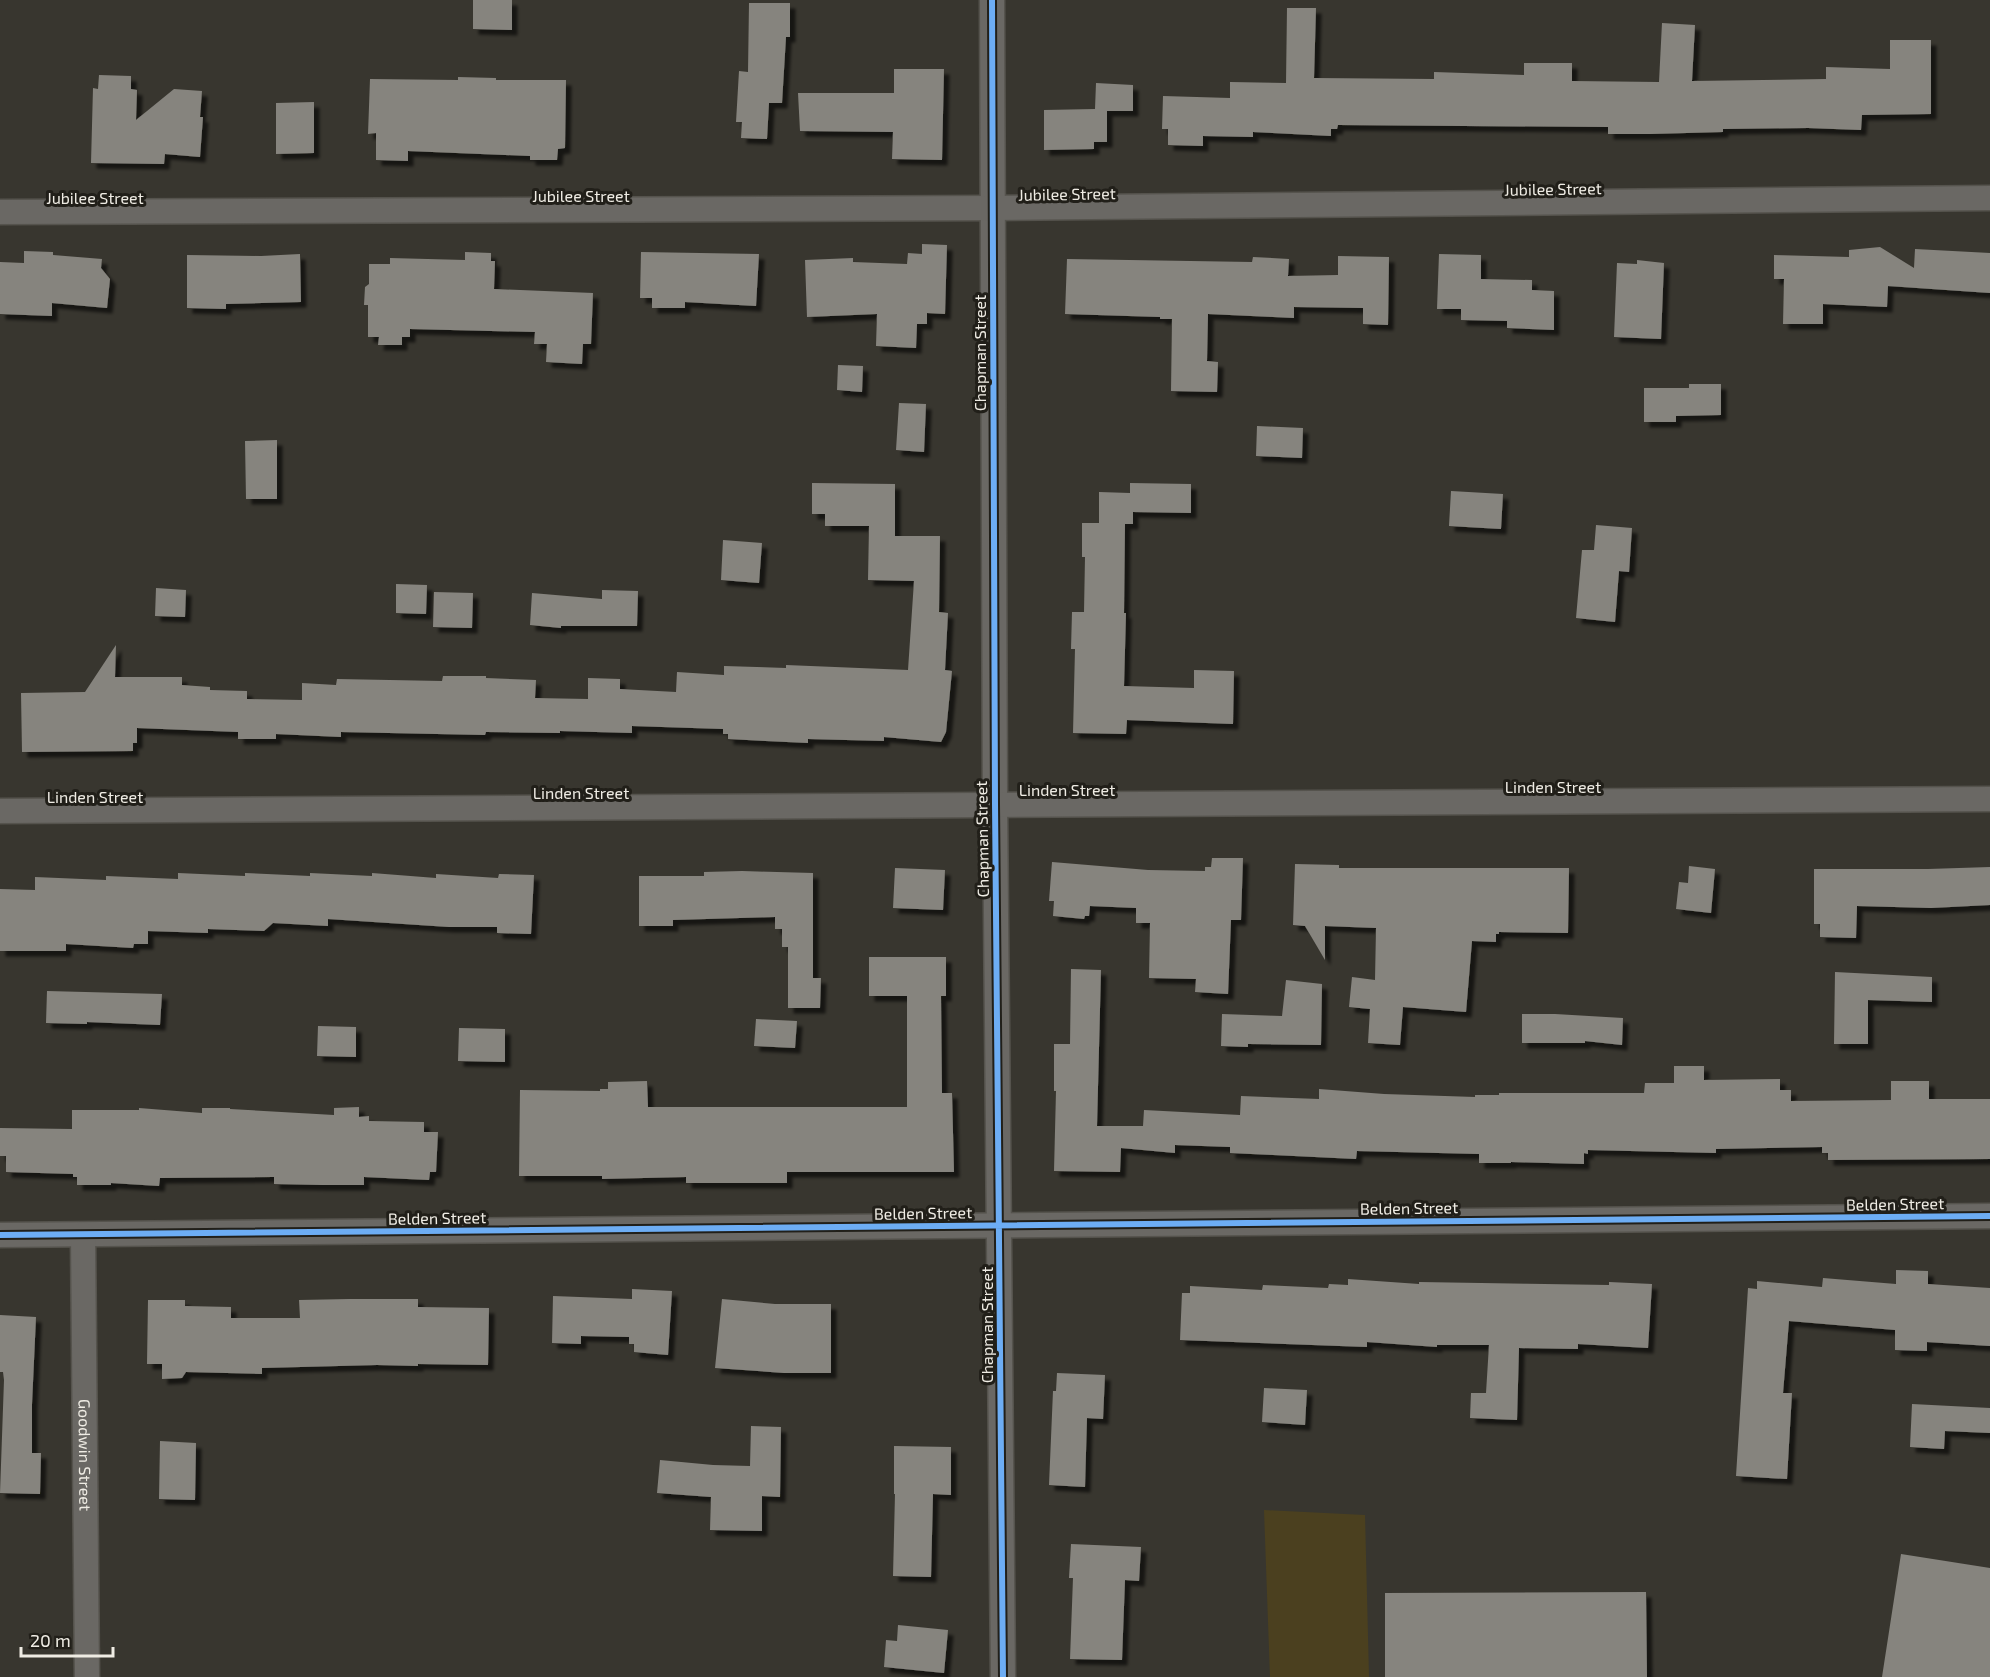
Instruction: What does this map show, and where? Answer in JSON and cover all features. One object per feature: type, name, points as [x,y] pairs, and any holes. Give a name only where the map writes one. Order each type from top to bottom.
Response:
[{"type":"street","name":"Chapman Street","points":[[992,0],[995,804],[1003,1677]]},
{"type":"street","name":"Jubilee Street","points":[[0,212],[992,208],[1990,198]]},
{"type":"street","name":"Linden Street","points":[[0,811],[1990,799]]},
{"type":"street","name":"Belden Street","points":[[0,1235],[1990,1216]]},
{"type":"street","name":"Goodwin Street","points":[[82,1235],[87,1677]]},
{"type":"shaded area","points":[[1264,1510],[1365,1515],[1369,1677],[1270,1677]]},
{"type":"building","points":[[473,0],[512,0],[512,30],[473,29]]},
{"type":"building","points":[[749,3],[790,3],[790,37],[786,37],[782,103],[769,103],[767,139],[741,138],[742,122],[736,122],[739,71],[748,72]]},
{"type":"building","points":[[1287,8],[1316,8],[1314,78],[1434,79],[1434,72],[1524,75],[1524,63],[1572,63],[1572,81],[1659,82],[1662,23],[1695,25],[1692,81],[1826,79],[1826,67],[1890,69],[1890,40],[1931,40],[1931,114],[1862,115],[1861,130],[1723,129],[1723,132],[1608,134],[1608,127],[1338,125],[1337,129],[1331,129],[1331,136],[1253,132],[1253,137],[1203,136],[1203,146],[1168,145],[1168,129],[1162,129],[1163,96],[1230,98],[1230,82],[1286,83]]},
{"type":"building","points":[[894,69],[944,69],[942,160],[892,159],[893,132],[800,131],[798,93],[894,93]]},
{"type":"building","points":[[99,75],[131,76],[131,89],[137,90],[136,120],[174,89],[202,91],[200,157],[165,154],[164,164],[91,163],[93,88],[98,89]]},
{"type":"building","points":[[458,77],[496,78],[496,80],[566,80],[565,148],[558,149],[557,160],[530,160],[530,156],[408,151],[408,161],[376,160],[376,133],[368,134],[370,79],[458,80]]},
{"type":"building","points":[[1096,83],[1133,85],[1133,111],[1107,111],[1107,142],[1094,142],[1094,149],[1044,150],[1044,110],[1095,109]]},
{"type":"building","points":[[314,102],[314,153],[276,154],[276,103]]},
{"type":"building","points":[[922,244],[947,245],[945,314],[927,313],[927,324],[917,324],[916,348],[876,346],[877,314],[807,317],[805,260],[853,258],[853,262],[907,264],[908,253],[922,254]]},
{"type":"building","points":[[1880,247],[1914,268],[1915,249],[1990,253],[1990,293],[1888,286],[1887,307],[1823,304],[1823,324],[1783,324],[1784,279],[1774,279],[1774,255],[1849,257],[1849,250]]},
{"type":"building","points":[[24,251],[53,252],[53,255],[102,259],[101,268],[110,279],[107,308],[52,303],[52,316],[0,314],[0,262],[24,263]]},
{"type":"building","points":[[465,252],[491,253],[491,261],[495,261],[494,289],[593,293],[591,344],[583,344],[582,364],[546,362],[547,344],[534,344],[535,332],[410,329],[410,337],[402,337],[402,345],[378,345],[379,337],[368,337],[368,305],[364,305],[365,287],[369,284],[369,264],[390,264],[390,258],[465,260]]},
{"type":"building","points":[[641,252],[759,254],[756,306],[685,302],[685,308],[652,308],[652,298],[640,298]]},
{"type":"building","points":[[300,254],[301,302],[226,304],[226,309],[187,308],[187,255]]},
{"type":"building","points":[[1439,254],[1481,255],[1481,279],[1532,280],[1532,290],[1554,291],[1554,330],[1507,328],[1507,321],[1461,320],[1461,309],[1437,309]]},
{"type":"building","points":[[1338,256],[1389,257],[1388,325],[1363,324],[1363,308],[1294,307],[1294,318],[1208,314],[1207,361],[1218,362],[1217,392],[1171,391],[1172,319],[1065,314],[1067,259],[1252,262],[1253,257],[1289,259],[1288,276],[1338,275]]},
{"type":"building","points":[[1637,260],[1664,263],[1661,339],[1614,337],[1617,263],[1637,264]]},
{"type":"building","points":[[838,365],[863,366],[862,392],[837,390]]},
{"type":"building","points":[[1689,384],[1721,384],[1721,415],[1676,416],[1676,422],[1644,422],[1644,388],[1689,388]]},
{"type":"building","points":[[899,403],[926,404],[924,452],[896,450]]},
{"type":"building","points":[[1257,426],[1303,428],[1302,458],[1256,456]]},
{"type":"building","points":[[277,440],[277,499],[246,499],[245,441]]},
{"type":"building","points":[[812,483],[895,484],[895,536],[940,536],[939,612],[948,613],[945,670],[952,671],[946,732],[941,742],[884,737],[884,741],[808,739],[808,743],[747,740],[728,739],[728,734],[723,734],[723,729],[632,726],[632,733],[486,732],[485,735],[341,732],[341,737],[276,734],[276,739],[238,739],[238,732],[137,728],[137,743],[133,743],[133,751],[22,752],[21,693],[85,692],[116,645],[115,677],[182,677],[182,685],[210,687],[210,690],[247,691],[247,699],[302,700],[302,683],[336,685],[337,679],[442,681],[443,676],[486,676],[486,678],[536,680],[535,698],[588,699],[588,678],[620,679],[620,689],[676,692],[677,672],[724,675],[724,666],[786,668],[786,665],[908,670],[914,581],[868,580],[869,526],[825,526],[825,514],[812,514]]},
{"type":"building","points":[[1130,483],[1191,484],[1191,513],[1133,512],[1133,524],[1125,524],[1124,686],[1194,688],[1194,670],[1234,671],[1233,724],[1127,720],[1126,734],[1073,733],[1075,649],[1071,649],[1072,612],[1084,612],[1085,557],[1082,557],[1082,523],[1099,523],[1099,492],[1130,493]]},
{"type":"building","points":[[1451,491],[1503,494],[1501,529],[1449,526]]},
{"type":"building","points":[[1596,525],[1632,528],[1629,572],[1619,571],[1615,622],[1576,618],[1582,550],[1594,550]]},
{"type":"building","points":[[723,540],[762,543],[759,583],[721,580]]},
{"type":"building","points":[[396,584],[427,585],[426,614],[396,613]]},
{"type":"building","points":[[156,588],[186,590],[185,617],[155,616]]},
{"type":"building","points":[[602,590],[638,591],[637,626],[561,626],[561,628],[530,625],[532,593],[602,599]]},
{"type":"building","points":[[434,592],[473,593],[472,628],[433,627]]},
{"type":"building","points":[[1212,858],[1243,858],[1241,920],[1231,920],[1228,994],[1195,992],[1196,979],[1149,978],[1150,923],[1136,923],[1136,908],[1090,906],[1089,916],[1085,916],[1084,919],[1053,916],[1054,901],[1049,901],[1052,862],[1148,870],[1205,871],[1205,867],[1211,867]]},
{"type":"building","points":[[1295,864],[1339,865],[1339,868],[1569,868],[1568,933],[1499,932],[1496,934],[1496,942],[1472,941],[1466,1012],[1403,1007],[1400,1045],[1368,1043],[1370,1009],[1349,1007],[1352,977],[1375,980],[1376,928],[1325,926],[1325,960],[1305,926],[1293,925]]},
{"type":"building","points":[[1689,866],[1715,869],[1711,913],[1676,909],[1679,882],[1688,883]]},
{"type":"building","points":[[1990,867],[1990,905],[1931,908],[1857,906],[1856,938],[1820,937],[1820,924],[1814,924],[1814,869]]},
{"type":"building","points":[[895,868],[945,870],[943,910],[893,908]]},
{"type":"building","points":[[704,872],[813,873],[813,978],[821,978],[820,1008],[788,1008],[788,947],[782,947],[782,929],[775,929],[775,917],[673,920],[673,926],[639,926],[639,876],[704,876]]},
{"type":"building","points":[[178,873],[310,876],[310,873],[372,876],[372,873],[436,878],[436,874],[498,878],[499,874],[534,875],[531,934],[497,933],[497,927],[449,927],[328,919],[328,926],[273,923],[264,931],[208,929],[208,933],[148,931],[148,944],[134,944],[133,948],[66,944],[66,951],[0,951],[0,889],[35,890],[35,877],[106,880],[106,876],[178,879]]},
{"type":"building","points":[[869,957],[946,957],[946,996],[941,996],[942,1093],[952,1093],[954,1172],[787,1172],[787,1183],[686,1183],[686,1177],[602,1179],[602,1176],[519,1176],[520,1090],[600,1091],[600,1089],[608,1089],[608,1082],[647,1081],[648,1107],[907,1107],[907,996],[869,996]]},
{"type":"building","points":[[1071,969],[1101,970],[1097,1126],[1143,1126],[1144,1110],[1240,1115],[1241,1096],[1319,1099],[1319,1089],[1475,1097],[1475,1095],[1499,1095],[1499,1093],[1644,1093],[1645,1083],[1674,1083],[1674,1066],[1704,1066],[1704,1080],[1780,1079],[1780,1090],[1791,1090],[1791,1101],[1891,1100],[1891,1081],[1929,1081],[1929,1099],[1990,1099],[1990,1159],[1828,1160],[1828,1153],[1822,1153],[1822,1147],[1716,1149],[1716,1153],[1588,1150],[1588,1154],[1584,1153],[1584,1164],[1479,1163],[1479,1154],[1357,1151],[1356,1159],[1230,1153],[1230,1147],[1175,1145],[1175,1153],[1121,1148],[1120,1172],[1054,1171],[1056,1091],[1054,1091],[1054,1044],[1070,1044]]},
{"type":"building","points":[[1835,972],[1932,977],[1932,1002],[1868,1000],[1868,1044],[1834,1044]]},
{"type":"building","points":[[1286,980],[1322,984],[1321,1045],[1221,1046],[1222,1014],[1282,1016]]},
{"type":"building","points":[[47,991],[162,994],[160,1025],[46,1023]]},
{"type":"building","points":[[1522,1014],[1623,1018],[1622,1045],[1585,1041],[1585,1043],[1522,1043]]},
{"type":"building","points":[[756,1019],[797,1021],[795,1048],[754,1046]]},
{"type":"building","points":[[318,1026],[356,1027],[356,1057],[317,1056]]},
{"type":"building","points":[[459,1028],[505,1029],[505,1062],[458,1061]]},
{"type":"building","points":[[359,1107],[359,1117],[369,1116],[369,1121],[424,1122],[424,1132],[438,1132],[436,1172],[430,1172],[429,1180],[364,1177],[364,1185],[322,1185],[274,1184],[274,1177],[160,1178],[159,1186],[111,1183],[111,1185],[77,1185],[77,1177],[73,1177],[73,1174],[6,1172],[6,1156],[0,1156],[0,1128],[72,1129],[72,1110],[139,1110],[139,1108],[202,1113],[202,1108],[230,1108],[334,1115],[334,1108]]},
{"type":"building","points":[[1896,1270],[1928,1271],[1928,1284],[1990,1288],[1990,1346],[1927,1342],[1927,1351],[1895,1350],[1895,1330],[1789,1321],[1783,1393],[1792,1393],[1787,1479],[1736,1476],[1748,1288],[1757,1289],[1757,1281],[1822,1287],[1823,1278],[1896,1284]]},
{"type":"building","points":[[1348,1279],[1419,1284],[1419,1282],[1609,1285],[1609,1282],[1652,1284],[1648,1348],[1578,1344],[1578,1349],[1519,1348],[1517,1420],[1470,1418],[1471,1393],[1486,1393],[1489,1345],[1437,1345],[1437,1347],[1367,1342],[1367,1347],[1180,1340],[1182,1293],[1190,1293],[1190,1286],[1262,1290],[1263,1285],[1328,1288],[1329,1284],[1348,1285]]},
{"type":"building","points":[[632,1289],[672,1291],[668,1355],[634,1352],[634,1344],[629,1344],[629,1337],[581,1336],[581,1344],[552,1343],[553,1296],[632,1299]]},
{"type":"building","points":[[418,1299],[418,1307],[489,1308],[488,1365],[418,1364],[418,1366],[262,1368],[262,1374],[186,1372],[182,1378],[162,1379],[162,1364],[147,1364],[148,1300],[185,1300],[185,1306],[231,1307],[231,1318],[300,1318],[299,1300]]},
{"type":"building","points":[[722,1299],[775,1304],[831,1304],[831,1373],[784,1373],[715,1368]]},
{"type":"building","points":[[0,1315],[36,1317],[32,1453],[41,1453],[40,1494],[0,1493],[4,1380],[3,1372],[0,1372]]},
{"type":"building","points":[[1057,1373],[1105,1375],[1103,1419],[1087,1418],[1085,1487],[1049,1485],[1053,1391],[1056,1391]]},
{"type":"building","points":[[1264,1388],[1307,1390],[1305,1425],[1262,1422]]},
{"type":"building","points":[[1912,1404],[1990,1408],[1990,1433],[1945,1431],[1944,1449],[1910,1447]]},
{"type":"building","points":[[751,1426],[781,1427],[780,1497],[762,1496],[762,1531],[710,1530],[711,1497],[657,1493],[660,1460],[750,1466]]},
{"type":"building","points":[[160,1441],[196,1443],[195,1500],[159,1499]]},
{"type":"building","points":[[894,1446],[951,1447],[951,1495],[933,1494],[931,1577],[893,1576]]},
{"type":"building","points":[[1071,1544],[1141,1547],[1139,1581],[1125,1580],[1122,1660],[1070,1659],[1073,1578],[1069,1578]]},
{"type":"building","points":[[1901,1554],[1990,1568],[1990,1677],[1882,1677]]},
{"type":"building","points":[[1646,1592],[1647,1677],[1385,1677],[1385,1593]]},
{"type":"building","points":[[898,1625],[948,1630],[944,1673],[884,1667],[886,1640],[897,1641]]},
{"type":"cycle path","points":[[992,0],[995,804],[1003,1677]]},
{"type":"cycle path","points":[[0,1235],[1990,1216]]}]
